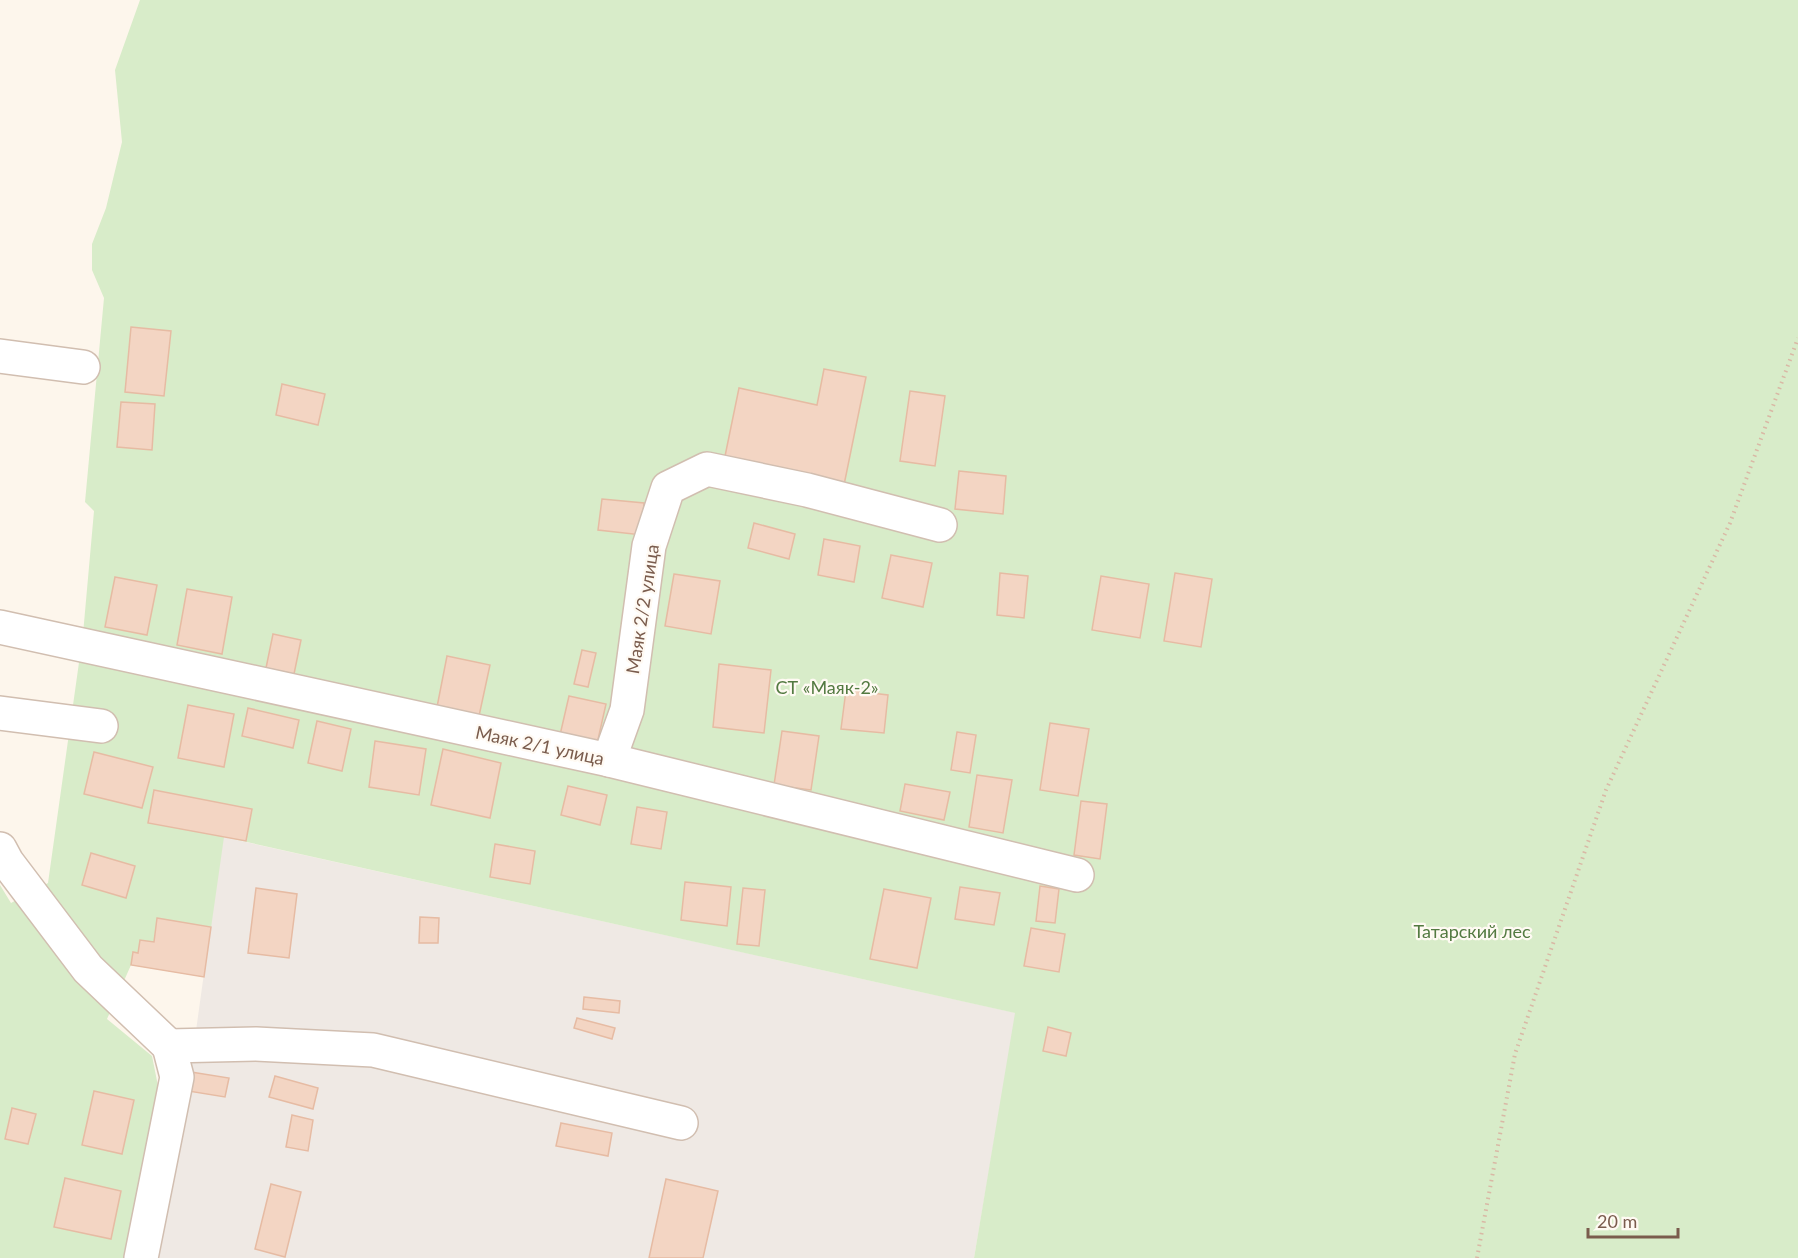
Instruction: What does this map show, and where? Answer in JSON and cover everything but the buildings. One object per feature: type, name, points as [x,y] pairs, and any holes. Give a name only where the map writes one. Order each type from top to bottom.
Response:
[{"type":"street","points":[[0,356],[83,367]]},
{"type":"street","name":"Маяк 2/2 улица","points":[[609,760],[627,710],[650,546],[668,488],[707,469],[807,490],[940,525]]},
{"type":"street","name":"Маяк 2/1 улица","points":[[0,627],[609,760],[1077,875]]},
{"type":"street","points":[[0,712],[101,726]]},
{"type":"street","points":[[0,849],[7,862],[88,969],[169,1046],[177,1077],[141,1258]]},
{"type":"street","points":[[169,1046],[256,1044],[373,1050],[681,1123]]},
{"type":"path","points":[[1478,1258],[1515,1054],[1598,812],[1606,790],[1730,523],[1798,338]]},
{"type":"shaded area","points":[[223,837],[1016,1013],[974,1258],[155,1258],[194,1045]]},
{"type":"green space","name":"Татарский лес","points":[[140,0],[1798,0],[1798,1258],[974,1258],[1015,1013],[224,837],[204,977],[131,965],[107,1019],[152,1056],[158,1086],[143,1196],[129,1258],[0,1258],[0,885],[11,903],[48,883],[83,634],[94,511],[85,502],[104,298],[92,270],[92,244],[106,208],[122,142],[115,70]]},
{"type":"park label","name":"СТ «Маяк-2»","points":[[827,687]]}]
